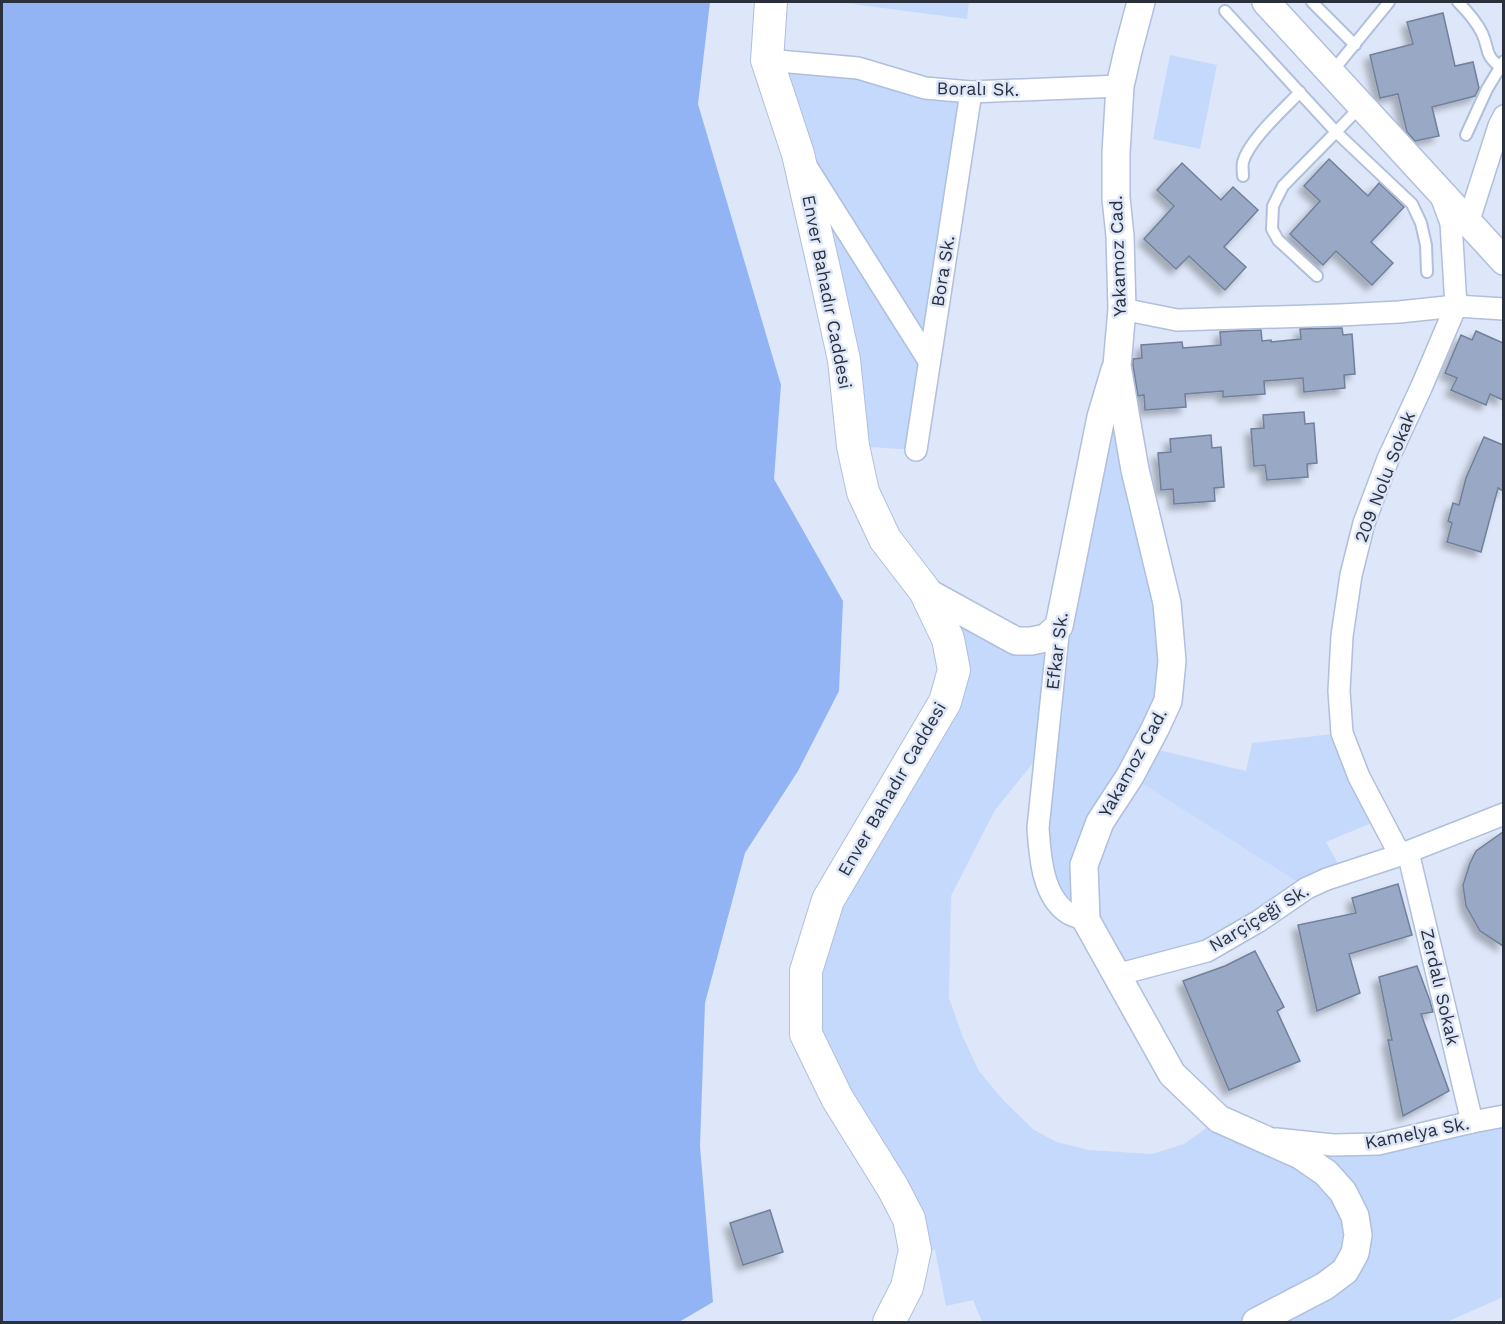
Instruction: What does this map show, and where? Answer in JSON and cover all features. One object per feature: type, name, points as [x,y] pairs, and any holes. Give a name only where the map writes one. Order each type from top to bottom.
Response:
[{"type":"main road","name":"Enver Bahadır Caddesi","points":[[771,2],[767,60],[798,154],[844,360],[854,446],[863,492],[885,539],[925,591],[948,639],[954,670],[945,702],[828,900],[806,971],[806,1034],[837,1098],[909,1218],[915,1250],[907,1287],[889,1323]]},
{"type":"street","name":"Yakamoz Cad.","points":[[1142,2],[1120,86],[1116,198],[1120,236],[1122,309],[1117,366],[1135,470],[1167,603],[1172,661],[1168,701],[1130,776],[1100,822],[1084,865],[1086,920],[1172,1074],[1219,1119],[1300,1155],[1326,1173],[1343,1192],[1355,1216],[1358,1235],[1355,1253],[1345,1271],[1324,1286],[1256,1323]]},
{"type":"street","points":[[1266,2],[1440,192],[1472,210],[1503,261]]},
{"type":"street","name":"Boralı Sk.","points":[[767,60],[858,68],[925,88],[971,92],[1120,86]]},
{"type":"street","name":"Bora Sk.","points":[[915,450],[971,92]]},
{"type":"street","points":[[1472,210],[1503,116]]},
{"type":"street","points":[[798,154],[929,361]]},
{"type":"street","points":[[1440,192],[1451,223],[1456,306]]},
{"type":"street","points":[[1122,309],[1177,320],[1340,315],[1456,306],[1503,309]]},
{"type":"street","name":"209 Nolu Sokak","points":[[1404,854],[1359,777],[1342,734],[1339,691],[1342,636],[1351,575],[1364,523],[1388,459],[1456,306]]},
{"type":"street","name":"Efkar Sk.","points":[[1086,920],[1067,912],[1050,894],[1040,861],[1038,828],[1059,626],[1101,417],[1117,366]]},
{"type":"street","points":[[925,591],[1016,641],[1046,638],[1059,626]]},
{"type":"street","points":[[1404,854],[1503,814]]},
{"type":"street","name":"Narçiçeği Sk.","points":[[1116,975],[1207,951],[1259,921],[1307,888],[1327,879],[1404,854]]},
{"type":"street","name":"Zerdalı Sokak","points":[[1404,854],[1472,1122]]},
{"type":"street","name":"Kamelya Sk.","points":[[1258,1137],[1333,1145],[1378,1144],[1503,1116]]},
{"type":"lane","points":[[1312,2],[1354,45]]},
{"type":"lane","points":[[1331,73],[1389,2]]},
{"type":"lane","points":[[1458,2],[1472,16],[1483,35],[1491,60],[1502,64],[1487,89],[1466,135]]},
{"type":"lane","points":[[1225,11],[1336,132],[1412,204],[1421,223],[1426,245],[1428,272]]},
{"type":"lane","points":[[1243,176],[1243,163],[1248,151],[1269,124],[1300,93]]},
{"type":"lane","points":[[1317,276],[1278,240],[1272,229],[1273,207],[1283,186],[1361,106]]},
{"type":"shaded area","points":[[837,2],[969,2],[967,19]]},
{"type":"shaded area","points":[[1170,55],[1217,65],[1200,149],[1153,139]]},
{"type":"shaded area","points":[[767,60],[971,92],[916,450],[853,446]]},
{"type":"shaded area","points":[[1117,366],[1172,661],[1146,747],[1246,771],[1252,743],[1342,733],[1379,820],[1326,842],[1344,874],[1307,888],[1130,776],[1100,822],[1086,920],[1050,893],[1045,748],[995,810],[951,896],[949,998],[962,1035],[979,1071],[1004,1101],[1034,1130],[1057,1142],[1089,1150],[1152,1154],[1184,1144],[1219,1119],[1333,1145],[1503,1116],[1503,1297],[1447,1322],[982,1322],[973,1300],[946,1306],[935,1250],[915,1250],[806,1034],[828,900],[945,702],[925,591],[1016,641],[1046,638]]},
{"type":"shaded area","points":[[1130,776],[1307,888],[1259,921],[1116,975],[1086,920],[1100,822]]},
{"type":"water","points":[[2,2],[710,2],[698,104],[781,385],[774,479],[843,601],[839,691],[798,771],[745,853],[705,1003],[700,1146],[713,1302],[679,1322],[2,1322]]},
{"type":"building","points":[[1443,13],[1455,66],[1473,62],[1479,88],[1475,96],[1432,107],[1439,136],[1415,141],[1407,132],[1398,94],[1380,98],[1370,55],[1413,44],[1407,22]]},
{"type":"building","points":[[1329,159],[1368,196],[1379,183],[1404,207],[1371,242],[1393,263],[1372,285],[1336,251],[1323,265],[1290,234],[1320,201],[1304,186]]},
{"type":"building","points":[[1182,163],[1221,200],[1233,187],[1258,210],[1224,247],[1246,267],[1225,290],[1189,256],[1176,269],[1144,239],[1174,206],[1157,190]]},
{"type":"building","points":[[1342,328],[1343,335],[1352,334],[1355,374],[1344,375],[1345,388],[1304,392],[1303,378],[1264,381],[1265,394],[1223,397],[1223,391],[1185,394],[1186,407],[1145,410],[1144,395],[1138,396],[1133,359],[1142,358],[1141,345],[1182,342],[1183,348],[1221,345],[1220,332],[1261,330],[1262,341],[1271,340],[1271,342],[1301,339],[1300,329]]},
{"type":"building","points":[[1476,331],[1503,343],[1503,400],[1490,394],[1486,405],[1451,390],[1457,378],[1445,373],[1461,335],[1472,340]]},
{"type":"building","points":[[1304,412],[1305,424],[1314,423],[1317,463],[1307,464],[1308,477],[1267,480],[1265,465],[1254,466],[1251,429],[1264,428],[1263,415]]},
{"type":"building","points":[[1211,435],[1212,448],[1221,447],[1224,487],[1214,488],[1215,501],[1174,504],[1173,489],[1161,490],[1158,453],[1171,452],[1170,439]]},
{"type":"building","points":[[1484,437],[1503,445],[1503,491],[1498,488],[1481,552],[1447,542],[1452,523],[1448,521],[1453,503],[1459,505],[1466,478]]},
{"type":"building","points":[[1503,832],[1503,946],[1480,931],[1466,906],[1463,885],[1476,851]]},
{"type":"building","points":[[1398,884],[1412,935],[1349,954],[1360,993],[1317,1011],[1298,925],[1356,913],[1352,898]]},
{"type":"building","points":[[1255,951],[1284,1007],[1277,1011],[1300,1061],[1229,1090],[1183,981],[1225,966]]},
{"type":"building","points":[[1417,966],[1433,1012],[1421,1014],[1449,1091],[1403,1116],[1388,1040],[1392,1040],[1379,977]]},
{"type":"building","points":[[770,1210],[783,1252],[743,1265],[730,1223]]}]
